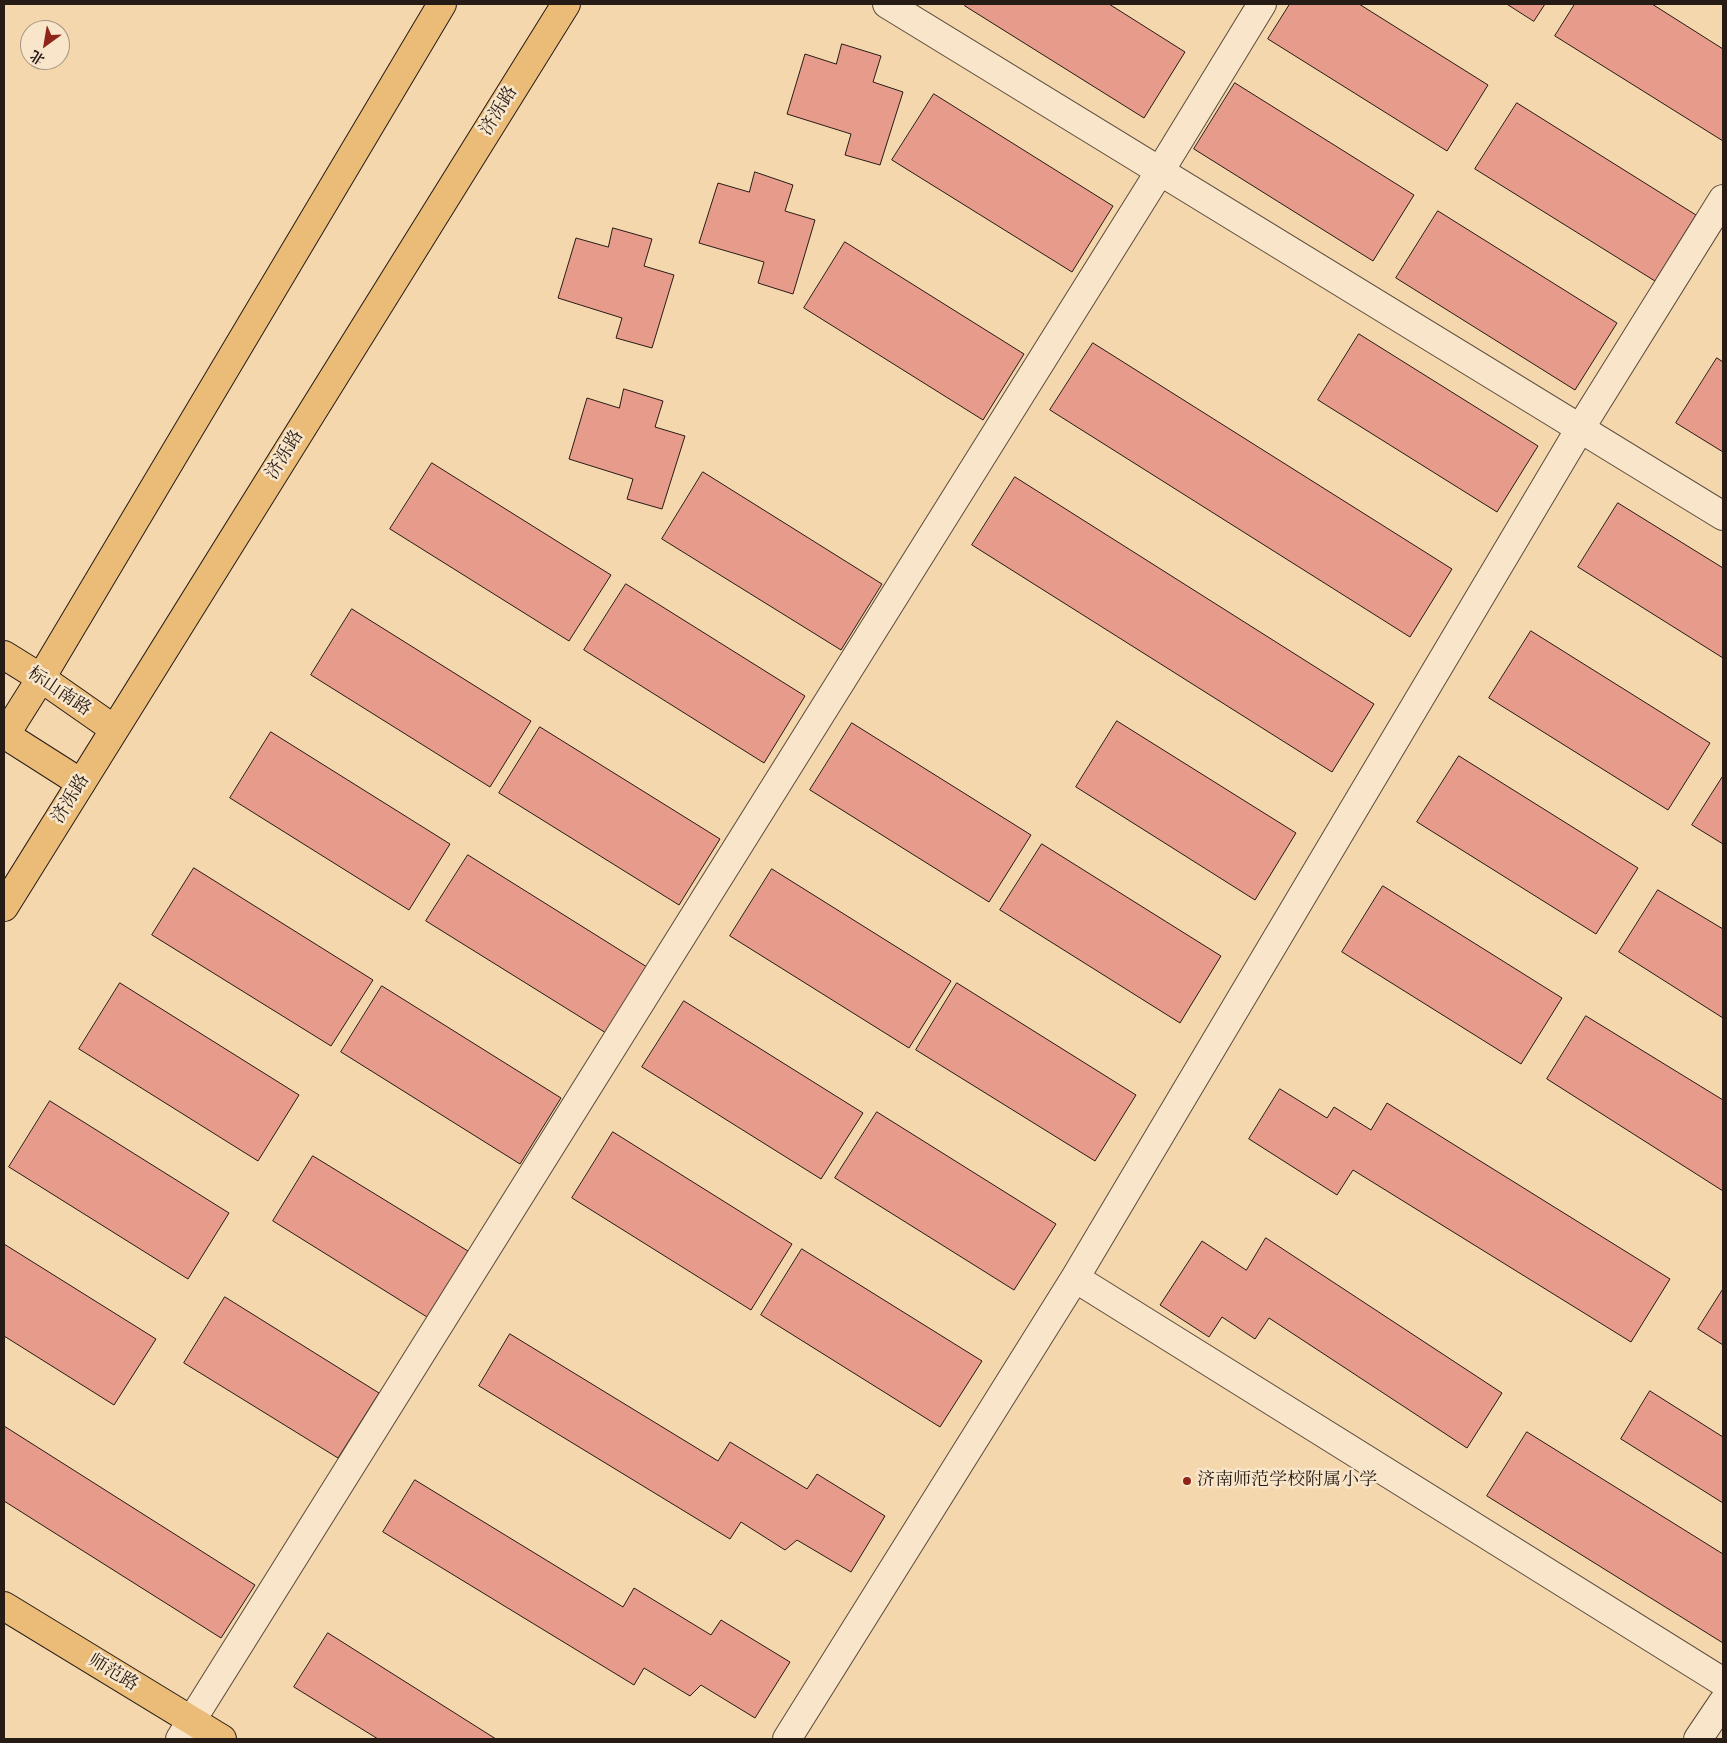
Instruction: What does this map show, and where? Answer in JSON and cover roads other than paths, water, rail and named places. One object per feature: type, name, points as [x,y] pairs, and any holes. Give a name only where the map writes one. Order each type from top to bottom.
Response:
[{"type":"main road","points":[[81,783],[4,735],[41,678],[442,4]]},
{"type":"main road","name":"济泺路","points":[[4,907],[566,4]]},
{"type":"main road","name":"标山南路","points":[[4,655],[41,678],[114,729]]},
{"type":"main road","name":"师范路","points":[[4,1606],[186,1730],[222,1739]]},
{"type":"street","points":[[887,4],[1581,427],[1723,516]]},
{"type":"street","points":[[186,1730],[1160,171],[1262,4]]},
{"type":"street","points":[[787,1739],[1075,1278],[1581,427],[1723,199]]},
{"type":"street","points":[[1075,1278],[1723,1682]]},
{"type":"street","points":[[1698,1739],[1723,1702]]},
{"type":"place","name":"济南师范学校附属小学","points":[[1187,1481]]}]
